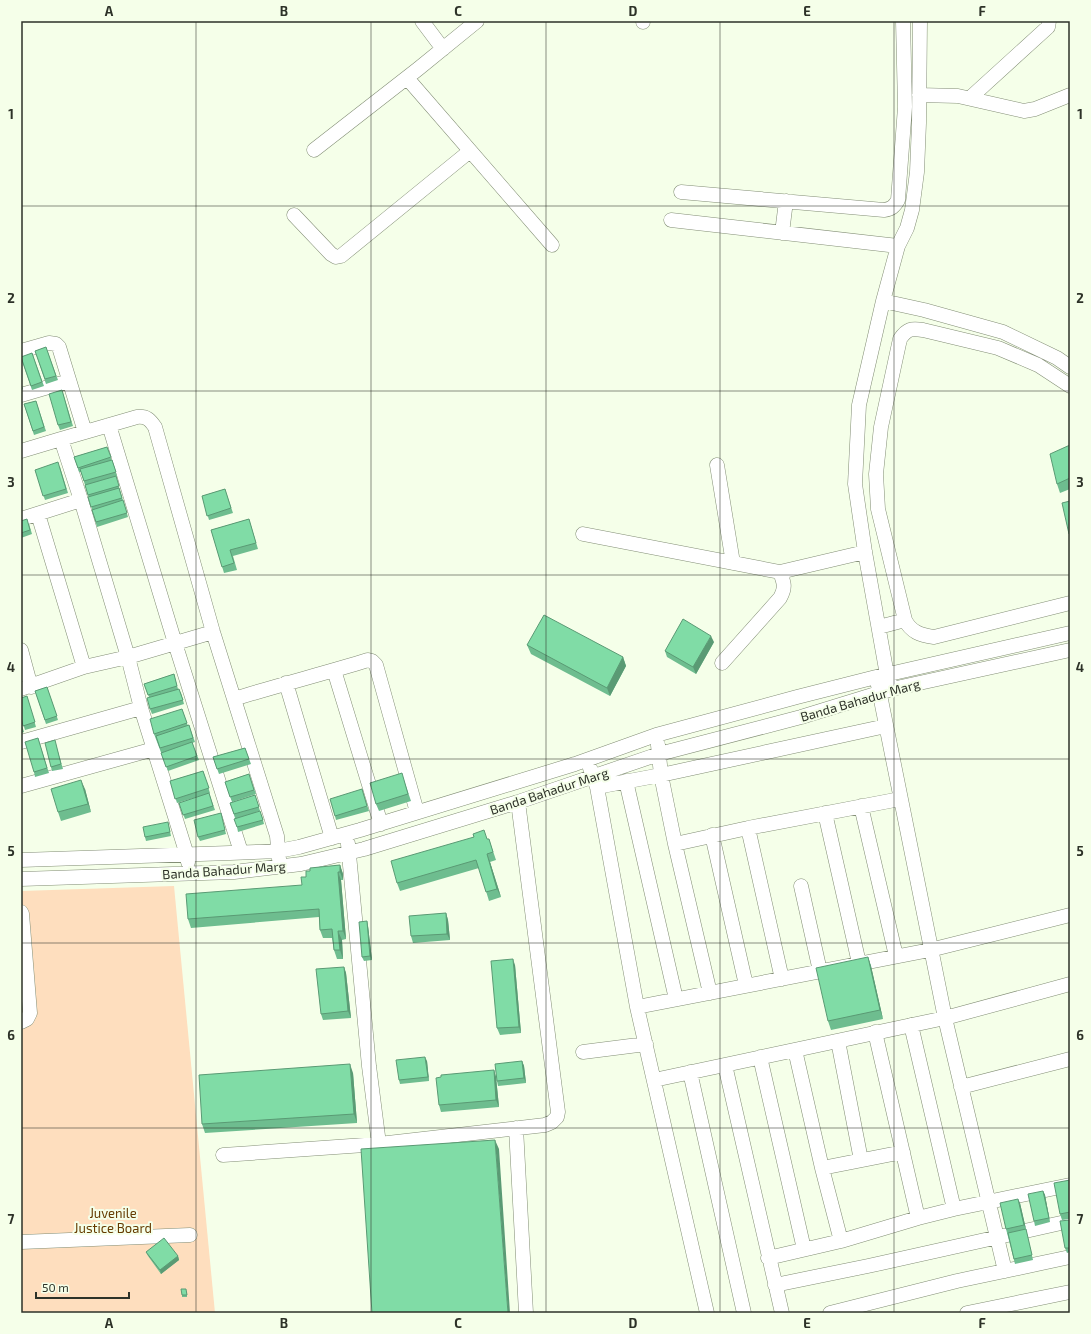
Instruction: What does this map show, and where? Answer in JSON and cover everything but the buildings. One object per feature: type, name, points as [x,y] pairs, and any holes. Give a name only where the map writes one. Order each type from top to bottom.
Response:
[{"type":"street","points":[[422,21],[443,49]]},
{"type":"street","points":[[314,150],[407,78],[476,21]]},
{"type":"street","points":[[681,192],[884,210],[890,209],[898,200],[905,107],[903,21]]},
{"type":"street","points":[[920,21],[917,172],[912,210],[907,228],[898,246],[883,301],[859,405],[855,484],[865,552],[879,627],[882,676],[886,691],[886,726],[944,1018],[962,1087],[1004,1271]]},
{"type":"street","points":[[970,98],[1048,27],[1049,21]]},
{"type":"street","points":[[407,78],[552,245]]},
{"type":"street","points":[[919,95],[958,96],[1024,111],[1035,109],[1070,95]]},
{"type":"street","points":[[294,215],[331,254],[336,257],[341,256],[470,151]]},
{"type":"street","points":[[782,233],[786,201]]},
{"type":"street","points":[[671,220],[898,246]]},
{"type":"street","points":[[883,301],[924,310],[1003,332],[1057,358],[1070,367]]},
{"type":"street","points":[[1070,386],[1038,365],[998,348],[913,328],[905,332],[900,339],[881,427],[876,474],[878,509],[905,620],[916,633],[934,637],[1070,603]]},
{"type":"street","points":[[21,351],[49,343],[56,344],[59,347],[85,432]]},
{"type":"street","points":[[21,395],[70,381]]},
{"type":"street","points":[[21,451],[137,417],[145,417],[150,420],[155,427],[213,632],[277,836],[279,867]]},
{"type":"street","points":[[109,425],[175,643],[241,852]]},
{"type":"street","points":[[61,439],[81,500],[128,657],[141,708],[187,855],[189,873]]},
{"type":"street","points":[[717,466],[733,563]]},
{"type":"street","points":[[21,519],[81,500]]},
{"type":"street","points":[[38,514],[84,667]]},
{"type":"street","points":[[583,534],[780,572],[865,552]]},
{"type":"street","points":[[722,663],[780,598],[784,585],[780,572]]},
{"type":"street","points":[[879,627],[905,620]]},
{"type":"street","points":[[21,650],[26,688],[84,667],[128,657],[213,632]]},
{"type":"street","name":"Banda Bahadur Marg","points":[[21,860],[278,851],[299,847],[381,824],[587,761],[656,735],[882,676],[1070,633]]},
{"type":"street","name":"Banda Bahadur Marg","points":[[21,879],[234,872],[301,864],[364,849],[518,802],[595,782],[659,754],[801,717],[886,691],[1070,650]]},
{"type":"street","points":[[234,699],[368,660],[372,661],[376,665],[418,812]]},
{"type":"street","points":[[334,670],[381,824]]},
{"type":"street","points":[[286,683],[332,838]]},
{"type":"street","points":[[21,742],[141,708]]},
{"type":"street","points":[[595,782],[626,781],[661,775],[886,726]]},
{"type":"street","points":[[656,735],[661,775],[675,844],[710,992]]},
{"type":"street","points":[[21,786],[154,749]]},
{"type":"street","points":[[587,761],[595,782],[637,1007],[707,1313]]},
{"type":"street","points":[[626,781],[676,999]]},
{"type":"street","points":[[675,844],[712,835],[900,799]]},
{"type":"street","points":[[223,1155],[379,1144],[545,1125],[552,1122],[557,1117],[558,1112],[518,802]]},
{"type":"street","points":[[861,806],[896,956]]},
{"type":"street","points":[[825,813],[859,963]]},
{"type":"street","points":[[748,828],[782,979]]},
{"type":"street","points":[[360,830],[364,849]]},
{"type":"street","points":[[346,834],[368,1066],[379,1144]]},
{"type":"street","points":[[712,835],[746,986]]},
{"type":"street","points":[[801,886],[820,971]]},
{"type":"street","points":[[21,912],[30,1013],[27,1019],[21,1022]]},
{"type":"street","points":[[637,1007],[930,950],[1070,915]]},
{"type":"street","points":[[654,1080],[944,1018],[1070,984]]},
{"type":"street","points":[[911,1025],[954,1209]]},
{"type":"street","points":[[875,1032],[918,1218]]},
{"type":"street","points":[[838,1041],[861,1160]]},
{"type":"street","points":[[583,1052],[646,1044]]},
{"type":"street","points":[[795,1050],[840,1241]]},
{"type":"street","points":[[760,1057],[804,1249]]},
{"type":"street","points":[[962,1087],[1070,1059]]},
{"type":"street","points":[[725,1065],[768,1258],[782,1313]]},
{"type":"street","points":[[690,1072],[744,1313]]},
{"type":"street","points":[[516,1128],[526,1313]]},
{"type":"street","points":[[822,1168],[903,1152]]},
{"type":"street","points":[[768,1258],[840,1241],[954,1209],[1070,1185]]},
{"type":"street","points":[[775,1285],[1070,1221]]},
{"type":"street","points":[[21,1242],[190,1235]]},
{"type":"street","points":[[830,1313],[949,1283],[1070,1257]]},
{"type":"street","points":[[967,1313],[1070,1292]]},
{"type":"green space","name":"Juvenile Justice Board","points":[[174,886],[215,1313],[21,1313],[21,891]]}]
